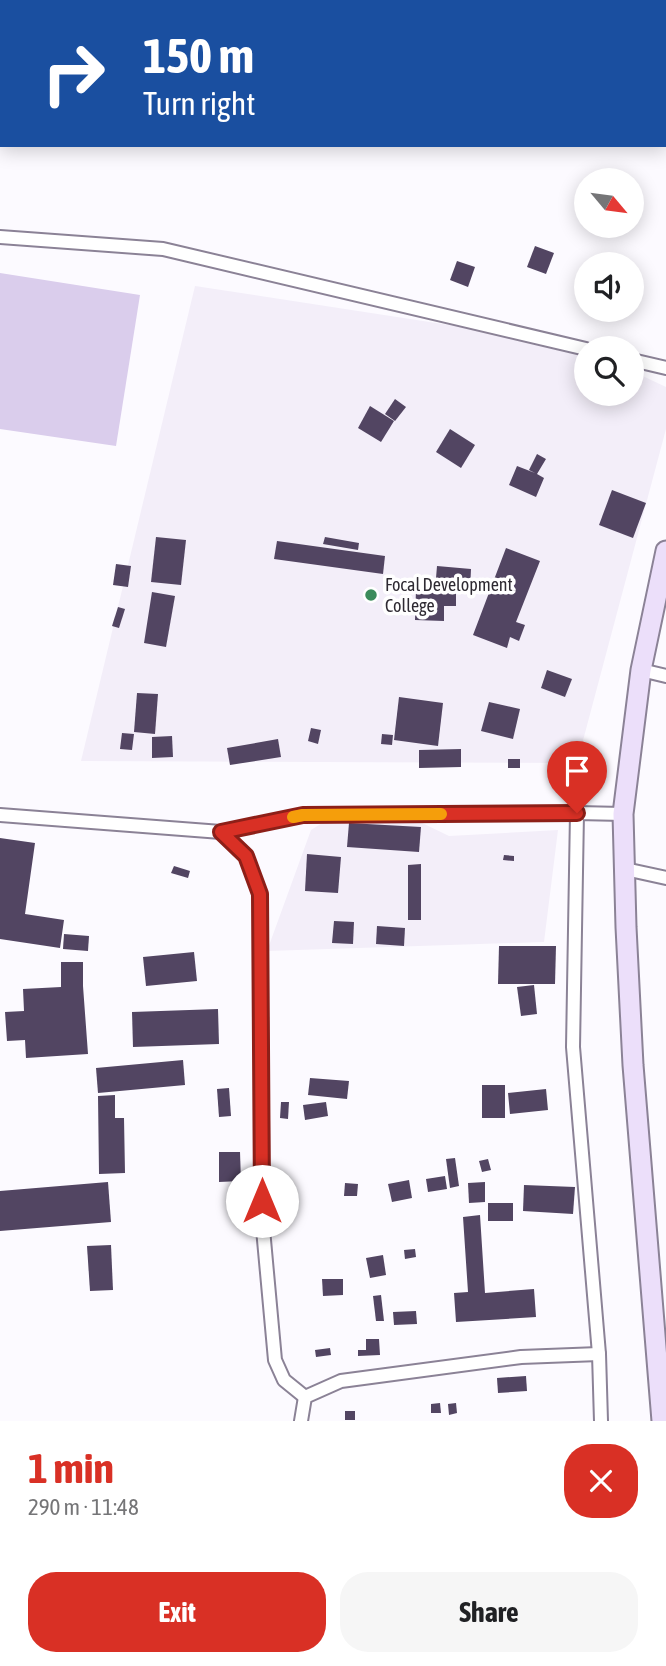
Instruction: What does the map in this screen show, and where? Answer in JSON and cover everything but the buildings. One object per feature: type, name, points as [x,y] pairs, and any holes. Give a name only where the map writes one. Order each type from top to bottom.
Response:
[{"type":"main road","points":[[662,1421],[658,1278],[634,1065],[623,814],[641,670],[666,551]]},
{"type":"street","points":[[0,237],[163,249],[574,346]]},
{"type":"street","points":[[644,363],[666,368]]},
{"type":"street","points":[[641,670],[666,677]]},
{"type":"street","points":[[577,813],[573,1047],[599,1354],[601,1421]]},
{"type":"street","points":[[0,815],[221,832],[303,815],[623,814]]},
{"type":"street","points":[[221,832],[246,856],[260,894],[262,1229],[275,1360],[285,1380],[305,1397]]},
{"type":"street","points":[[625,869],[666,878]]},
{"type":"street","points":[[305,1397],[341,1381],[522,1357],[599,1354]]},
{"type":"street","points":[[301,1421],[305,1397]]},
{"type":"shaded area","points":[[0,273],[140,295],[116,446],[0,429]]},
{"type":"shaded area","name":"Focal Development College","points":[[195,286],[462,327],[574,354],[574,406],[644,406],[644,377],[666,387],[666,429],[577,763],[81,761]]},
{"type":"shaded area","points":[[414,819],[449,836],[558,830],[544,942],[267,951],[311,830],[327,820]]},
{"type":"slow traffic","points":[[293,817],[441,814]]},
{"type":"place","name":"Focal Development College","points":[[371,595]]},
{"type":"route","points":[[262,1201],[260,894],[246,856],[221,832],[303,815],[577,813]]}]
